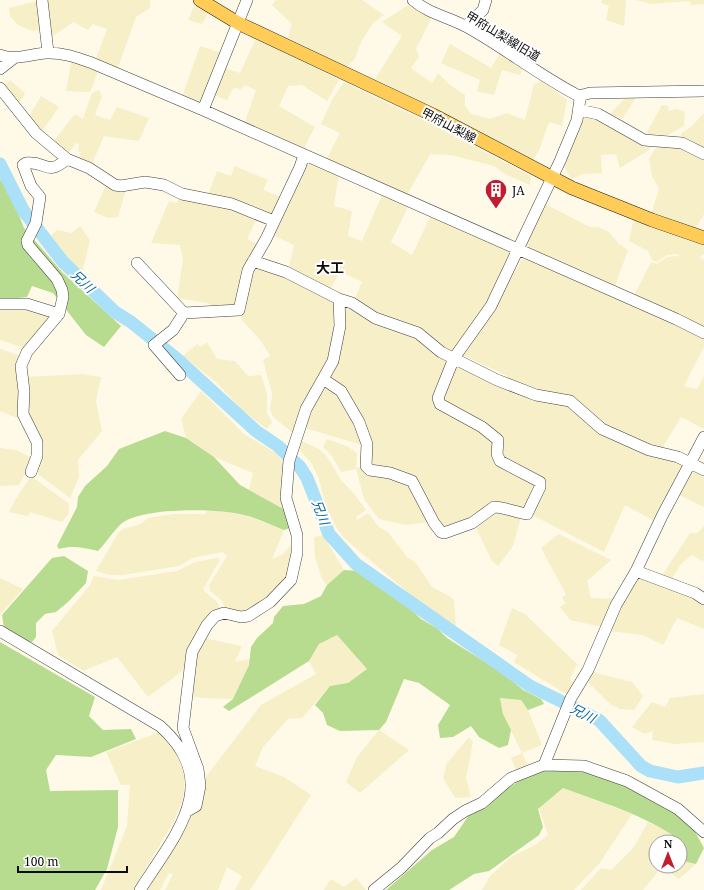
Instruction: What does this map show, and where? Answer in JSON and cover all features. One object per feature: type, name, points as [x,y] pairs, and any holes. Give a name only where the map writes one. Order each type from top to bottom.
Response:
[{"type":"main road","name":"甲府山梨線","points":[[200,0],[238,22],[433,116],[497,151],[572,188],[652,220],[704,238]]},
{"type":"street","points":[[42,0],[48,52]]},
{"type":"street","points":[[203,110],[247,0]]},
{"type":"street","name":"甲府山梨線旧道","points":[[413,0],[426,10],[466,26],[556,85],[579,96]]},
{"type":"street","points":[[466,26],[483,10],[486,0]]},
{"type":"street","points":[[0,55],[14,58],[48,52],[77,57],[203,110],[676,319],[704,333]]},
{"type":"street","points":[[0,69],[14,58]]},
{"type":"street","points":[[0,88],[28,125],[67,159],[89,168],[115,185],[121,186],[145,182],[164,185],[182,194],[232,204],[274,221]]},
{"type":"street","points":[[323,379],[341,391],[359,422],[367,444],[366,466],[370,470],[390,473],[412,481],[434,523],[441,532],[444,533],[472,523],[494,507],[498,506],[515,513],[527,514],[540,487],[540,482],[500,460],[497,454],[498,440],[482,427],[438,402],[454,358],[491,306],[574,127],[579,110],[579,96],[590,93],[704,91]]},
{"type":"street","points":[[579,110],[598,114],[644,140],[682,143],[704,154]]},
{"type":"street","points":[[138,263],[184,313],[239,310],[248,270],[274,221],[300,167],[304,155]]},
{"type":"street","points":[[31,472],[37,456],[37,442],[23,414],[24,391],[21,366],[27,352],[59,314],[63,297],[60,283],[30,249],[27,241],[36,223],[40,197],[31,186],[24,165],[26,163],[36,163],[52,169],[57,168],[67,159]]},
{"type":"street","points":[[253,261],[286,272],[339,299],[352,303],[375,318],[418,333],[433,347],[497,380],[536,396],[570,401],[602,429],[649,450],[678,457],[704,470]]},
{"type":"street","points":[[189,810],[196,806],[200,786],[198,768],[183,728],[192,652],[207,625],[215,616],[224,613],[241,617],[248,616],[270,602],[291,580],[297,553],[297,535],[286,498],[289,461],[295,447],[306,409],[333,361],[340,326],[339,299]]},
{"type":"street","points":[[0,304],[27,304],[59,314]]},
{"type":"street","points":[[180,375],[154,345],[173,330],[184,313]]},
{"type":"street","points":[[544,765],[571,698],[588,670],[616,605],[636,571],[662,516],[704,437]]},
{"type":"street","points":[[636,571],[695,593],[704,599]]},
{"type":"street","points":[[2,632],[160,726],[167,732],[183,752],[188,764],[191,779],[189,810],[183,823],[140,890]]},
{"type":"street","points":[[374,890],[400,868],[430,838],[465,811],[482,803],[515,776],[544,765],[584,766],[627,781],[678,809],[704,832]]},
{"type":"shaded area","points":[[46,0],[150,0],[150,8],[136,17],[117,70],[95,61],[107,29],[93,24],[88,30],[73,22],[52,37]]},
{"type":"shaded area","points":[[276,0],[362,0],[384,15],[373,23],[362,40],[354,60],[347,67],[288,38],[292,24],[272,5]]},
{"type":"shaded area","points":[[602,0],[626,0],[624,26],[606,20],[609,6],[601,3]]},
{"type":"shaded area","points":[[635,0],[704,0],[704,4],[691,5],[690,1],[652,4]]},
{"type":"shaded area","points":[[37,1],[41,29],[32,31],[18,25],[10,16],[9,8]]},
{"type":"shaded area","points":[[410,4],[433,15],[416,49],[419,57],[411,68],[432,83],[438,73],[450,85],[465,95],[465,106],[471,114],[490,119],[507,113],[525,120],[534,84],[542,81],[567,100],[562,126],[549,122],[540,148],[533,160],[375,79],[402,36],[382,22]]},
{"type":"shaded area","points":[[194,6],[208,13],[202,24],[188,20]]},
{"type":"shaded area","points":[[256,38],[339,80],[327,101],[302,85],[288,86],[279,106],[315,127],[304,148],[298,149],[244,125],[256,90],[244,85],[241,90],[234,87],[227,100],[211,94],[222,67],[240,73]]},
{"type":"shaded area","points":[[450,44],[491,68],[500,53],[523,67],[520,75],[502,70],[494,95],[477,91],[480,80],[441,63]]},
{"type":"shaded area","points":[[200,46],[222,53],[202,105],[182,97]]},
{"type":"shaded area","points":[[72,58],[99,69],[90,92],[66,91]]},
{"type":"shaded area","points":[[10,80],[25,93],[18,105],[3,86]]},
{"type":"shaded area","points":[[344,82],[435,126],[531,176],[530,185],[507,175],[494,166],[450,155],[430,154],[406,197],[326,160],[340,133],[321,124],[333,98]]},
{"type":"shaded area","points":[[99,90],[102,96],[95,115],[110,120],[117,107],[149,118],[139,141],[104,136],[91,166],[77,161],[81,152],[78,151],[79,144],[76,143],[67,155],[52,143],[75,114],[83,119],[92,93]]},
{"type":"shaded area","points":[[41,96],[59,107],[40,134],[29,116]]},
{"type":"shaded area","points":[[637,96],[622,119],[610,114],[626,97]]},
{"type":"shaded area","points":[[662,105],[668,106],[669,111],[677,109],[685,112],[684,126],[668,135],[646,134]]},
{"type":"shaded area","points":[[583,112],[651,145],[649,150],[620,168],[616,154],[601,155],[602,173],[584,174],[571,179],[562,163]]},
{"type":"shaded area","points":[[704,113],[704,148],[681,136],[681,133],[691,127]]},
{"type":"shaded area","points":[[672,145],[704,156],[704,214],[695,230],[651,214],[659,189],[652,176],[649,159],[656,147]]},
{"type":"shaded area","points":[[307,158],[339,173],[334,206],[352,211],[348,236],[362,241],[383,193],[409,205],[391,242],[412,255],[431,215],[512,249],[489,304],[454,355],[376,316],[354,301],[362,282],[340,271],[329,292],[288,271],[294,245],[272,235]]},
{"type":"shaded area","points":[[235,166],[268,180],[263,190],[283,198],[275,217],[207,197],[217,171],[231,176]]},
{"type":"shaded area","points":[[106,185],[126,189],[118,217],[108,218],[94,212]]},
{"type":"shaded area","points":[[180,196],[258,216],[247,239],[259,245],[237,307],[217,308],[208,303],[177,298],[183,260],[180,245],[151,243],[169,201],[177,203]]},
{"type":"shaded area","points":[[543,203],[590,227],[598,227],[609,232],[619,244],[628,250],[614,289],[526,250],[524,245]]},
{"type":"shaded area","points":[[634,218],[704,243],[704,254],[700,257],[704,260],[704,330],[633,298],[651,262],[657,264],[667,257],[678,256],[679,254],[667,255],[657,262],[652,260],[648,251],[629,241]]},
{"type":"shaded area","points":[[80,226],[90,240],[82,273],[48,238],[57,230],[72,233]]},
{"type":"shaded area","points":[[524,255],[704,338],[704,347],[684,386],[697,389],[704,376],[704,429],[681,417],[661,450],[604,427],[572,399],[506,381],[508,376],[462,355],[494,309]]},
{"type":"shaded area","points":[[252,266],[283,274],[337,301],[339,326],[331,359],[297,431],[292,432],[273,417],[270,409],[272,394],[263,360],[270,356],[261,341],[241,319]]},
{"type":"shaded area","points":[[341,305],[418,335],[451,359],[434,398],[494,440],[494,455],[536,482],[526,512],[499,504],[472,521],[445,531],[413,480],[371,468],[360,417],[326,378]]},
{"type":"shaded area","points":[[23,307],[40,311],[53,319],[27,349],[0,340],[0,308]]},
{"type":"shaded area","points":[[207,342],[217,359],[235,361],[248,376],[261,375],[267,394],[267,413],[272,422],[267,429],[243,411],[216,382],[183,356],[197,344],[201,347]]},
{"type":"shaded area","points":[[0,349],[21,356],[20,419],[0,411]]},
{"type":"shaded area","points":[[455,361],[567,403],[601,431],[687,464],[656,522],[625,505],[604,552],[530,514],[543,488],[502,459],[501,444],[443,404],[445,387]]},
{"type":"shaded area","points":[[83,374],[101,377],[96,401],[102,431],[78,460],[79,477],[70,498],[38,474],[38,464],[29,422],[25,377]]},
{"type":"shaded area","points":[[322,386],[334,391],[352,415],[362,445],[302,427]]},
{"type":"shaded area","points":[[201,391],[244,434],[279,455],[284,464],[287,511],[249,490],[253,473],[214,457],[186,438],[181,419]]},
{"type":"shaded area","points":[[327,439],[347,446],[357,453],[356,468],[361,467],[411,483],[429,522],[406,525],[379,519],[364,499],[356,469],[341,472],[331,455],[323,447]]},
{"type":"shaded area","points":[[300,440],[319,449],[326,455],[341,480],[366,510],[356,517],[357,520],[368,513],[379,527],[388,532],[407,557],[416,563],[432,587],[454,600],[456,629],[418,601],[344,538],[336,527],[326,507],[319,479],[312,464],[299,449]]},
{"type":"shaded area","points":[[0,448],[16,450],[30,457],[31,463],[19,485],[0,486]]},
{"type":"shaded area","points":[[692,467],[704,472],[704,507],[677,494]]},
{"type":"shaded area","points":[[31,476],[69,504],[69,513],[62,522],[30,512],[28,516],[9,512]]},
{"type":"shaded area","points":[[208,509],[244,515],[284,530],[272,559],[283,554],[293,543],[294,559],[285,586],[242,615],[226,612],[222,601],[210,591],[209,585],[227,556],[223,552],[193,558],[179,566],[123,575],[109,575],[96,571],[118,533],[123,529],[141,524],[148,518],[173,514],[205,514]]},
{"type":"shaded area","points":[[493,511],[521,517],[513,546],[498,566],[492,561],[474,524]]},
{"type":"shaded area","points":[[704,526],[704,560],[702,561],[692,555],[681,564],[671,580],[661,577],[690,533],[697,533]]},
{"type":"shaded area","points":[[559,534],[611,560],[587,581],[591,598],[615,599],[602,627],[570,620],[560,607],[566,603],[562,598],[566,594],[541,548]]},
{"type":"shaded area","points":[[323,535],[344,570],[327,585],[322,579],[315,557],[314,537]]},
{"type":"shaded area","points":[[217,558],[220,559],[203,590],[218,603],[221,611],[186,668],[148,697],[117,657],[83,671],[58,655],[52,631],[90,585],[94,576],[118,580],[177,571],[195,562]]},
{"type":"shaded area","points":[[636,575],[704,600],[704,629],[677,618],[663,645],[643,635],[608,631]]},
{"type":"shaded area","points":[[0,578],[23,589],[0,615]]},
{"type":"shaded area","points":[[512,608],[525,614],[577,664],[570,679],[574,683],[569,696],[514,662],[517,655],[499,645]]},
{"type":"shaded area","points":[[337,635],[367,669],[348,683],[330,686],[302,718],[288,719],[263,747],[255,766],[284,777],[311,795],[250,890],[235,890],[242,876],[227,867],[218,890],[165,890],[173,874],[169,873],[160,890],[145,890],[192,815],[204,792],[205,778],[261,705],[316,674],[309,661],[319,644]]},
{"type":"shaded area","points":[[203,638],[242,646],[235,662],[250,659],[249,665],[233,699],[191,696],[194,654]]},
{"type":"shaded area","points":[[592,672],[632,682],[643,696],[634,710],[620,709],[610,704],[586,680]]},
{"type":"shaded area","points":[[704,694],[704,742],[675,744],[652,740],[653,731],[645,734],[632,727],[652,702],[665,707],[670,698]]},
{"type":"shaded area","points":[[500,698],[521,700],[528,710],[542,745],[522,753],[503,714]]},
{"type":"shaded area","points":[[379,730],[409,750],[360,793],[346,782],[357,757]]},
{"type":"shaded area","points":[[160,732],[181,759],[185,777],[183,799],[174,821],[133,890],[101,890],[127,826],[130,785],[121,785],[106,752]]},
{"type":"shaded area","points":[[469,737],[473,742],[466,778],[471,797],[455,798],[443,778],[447,763]]},
{"type":"shaded area","points":[[522,753],[529,768],[517,772],[511,758]]},
{"type":"shaded area","points":[[563,788],[632,814],[599,864],[574,890],[482,890],[490,876],[511,857],[535,845],[548,835],[539,808]]},
{"type":"shaded area","points":[[648,822],[672,834],[648,834],[648,874],[656,874],[643,890],[581,890],[601,868],[611,870],[634,847]]},
{"type":"shaded area","points":[[688,862],[696,864],[688,871]]},
{"type":"shaded area","points":[[672,874],[685,874],[679,879]]},
{"type":"shaded area","points":[[356,878],[366,890],[324,890],[331,879],[344,887]]},
{"type":"green space","points":[[0,179],[11,194],[24,228],[62,272],[121,326],[104,347],[86,335],[53,293],[32,286],[27,297],[0,300]]},
{"type":"green space","points":[[165,431],[186,438],[214,457],[240,485],[287,511],[290,528],[284,530],[254,518],[232,513],[182,510],[147,514],[132,518],[122,523],[98,551],[74,547],[59,549],[57,546],[77,507],[78,497],[85,486],[107,466],[119,449]]},
{"type":"green space","points":[[64,556],[88,571],[86,583],[56,612],[45,614],[36,623],[36,637],[32,642],[19,640],[4,628],[2,615],[52,558]]},
{"type":"green space","points":[[344,570],[359,571],[397,596],[421,619],[438,629],[447,638],[504,674],[523,690],[541,699],[544,704],[528,710],[521,700],[500,698],[503,714],[511,730],[508,745],[499,748],[479,737],[471,726],[453,737],[440,738],[438,725],[450,705],[419,683],[404,679],[386,722],[379,730],[340,731],[327,725],[323,713],[315,705],[330,686],[348,683],[367,669],[337,635],[319,644],[309,661],[229,711],[223,707],[233,699],[249,665],[251,647],[257,638],[273,623],[274,617],[283,606],[304,604],[321,596],[327,585]]},
{"type":"green space","points":[[0,642],[95,697],[89,716],[103,730],[131,729],[136,739],[91,757],[56,755],[46,770],[50,791],[118,790],[118,827],[107,869],[95,890],[0,890]]},
{"type":"green space","points":[[547,769],[580,770],[626,785],[645,794],[664,808],[681,816],[693,828],[704,848],[696,864],[688,862],[688,834],[671,834],[653,823],[623,810],[563,788],[538,809],[543,827],[539,835],[489,871],[474,874],[449,890],[386,890],[432,850],[454,837],[469,815],[526,776]]},
{"type":"waterway","name":"兄川","points":[[0,164],[23,210],[63,262],[115,312],[131,322],[176,358],[256,431],[278,446],[300,467],[307,478],[329,534],[356,564],[530,686],[599,720],[641,766],[650,771],[678,777],[704,773]]},
{"type":"place","name":"JA","points":[[496,210]]},
{"type":"district","name":"大工","points":[[330,267]]}]
